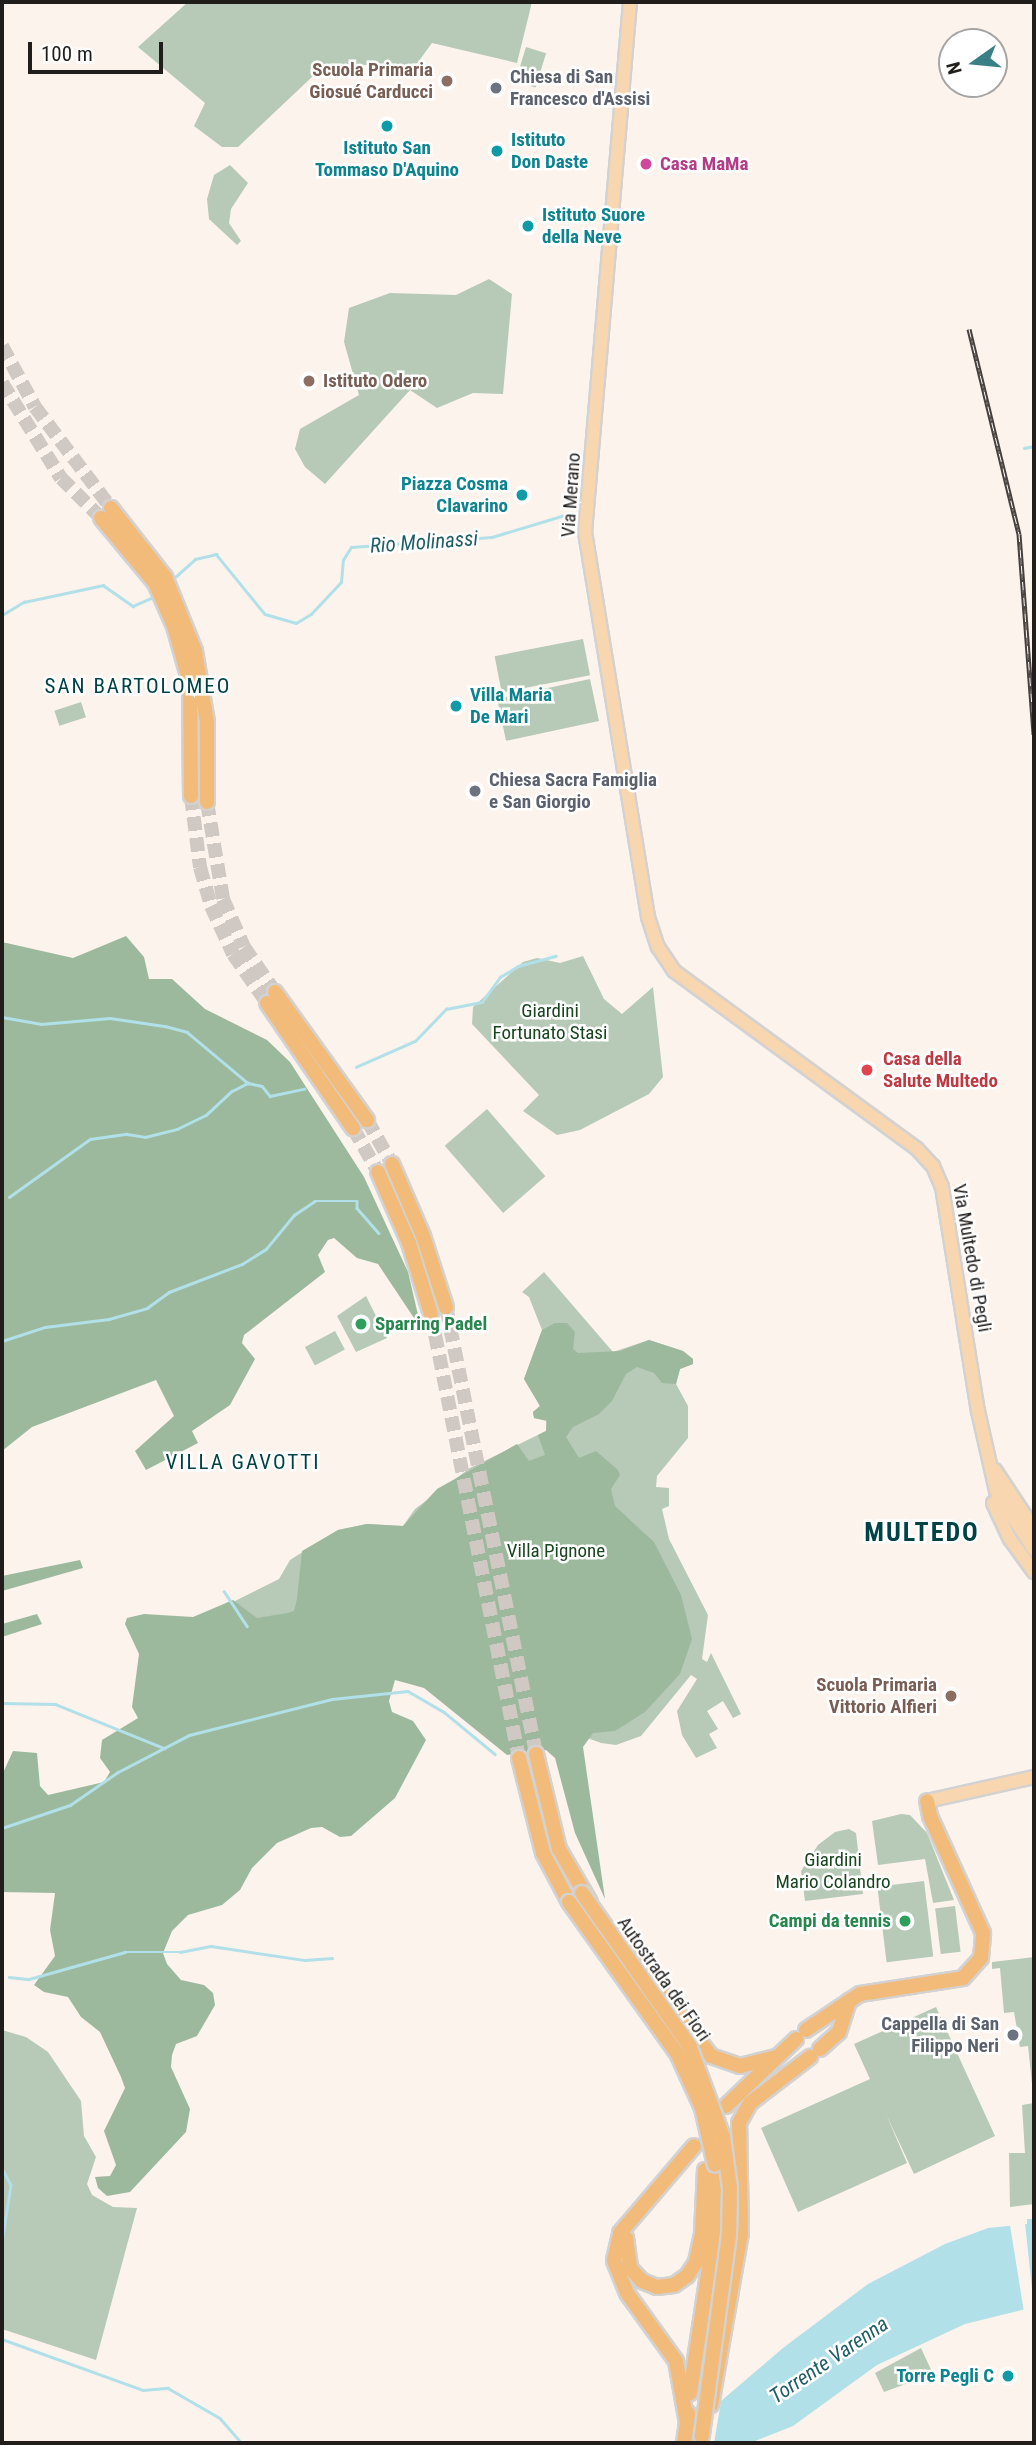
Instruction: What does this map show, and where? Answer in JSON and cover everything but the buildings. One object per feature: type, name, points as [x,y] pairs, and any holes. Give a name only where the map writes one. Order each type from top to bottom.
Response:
[{"type":"highway","points":[[191,796],[190,683],[174,626],[155,583],[106,513],[165,577],[195,651],[206,722],[207,802]]},
{"type":"highway","points":[[353,1128],[271,998],[367,1120]]},
{"type":"highway","points":[[392,1164],[423,1236],[446,1307]]},
{"type":"highway","points":[[378,1172],[409,1242],[431,1314]]},
{"type":"highway","name":"Autostrada dei Fiori","points":[[536,1754],[559,1849],[582,1892],[690,2045],[723,2137],[730,2188],[729,2235],[702,2440]]},
{"type":"highway","name":"Autostrada dei Fiori","points":[[519,1758],[543,1853],[569,1902],[678,2055],[702,2108],[710,2167],[714,2235],[700,2313],[684,2443]]},
{"type":"highway","points":[[726,2106],[775,2057],[849,2001],[875,1990],[947,1982],[974,1970],[984,1948],[983,1933],[927,1809],[928,1801]]},
{"type":"highway","points":[[582,1892],[669,1996],[697,2039],[725,2064],[747,2066],[775,2057]]},
{"type":"highway","points":[[702,2440],[719,2376],[741,2233],[739,2123],[750,2103],[839,2032],[849,2001]]},
{"type":"highway","points":[[743,2087],[771,2084]]},
{"type":"highway","points":[[687,2423],[676,2361],[627,2293],[614,2260],[620,2233],[694,2146]]},
{"type":"highway","points":[[627,2226],[625,2252],[630,2268],[642,2281],[657,2287],[674,2285],[687,2276],[696,2262],[710,2167]]},
{"type":"main road","name":"Via Merano","points":[[630,2],[585,532],[649,917],[667,963],[715,1002]]},
{"type":"main road","name":"Via Multedo di Pegli","points":[[715,1002],[917,1149],[933,1166],[942,1187],[994,1506],[1031,1550],[1034,1572]]},
{"type":"main road","name":"Via Multedo di Pegli","points":[[988,1462],[1034,1529]]},
{"type":"main road","points":[[928,1801],[1034,1777]]},
{"type":"green space","points":[[188,2],[532,2],[517,63],[432,43],[413,69],[396,78],[374,65],[341,65],[313,76],[238,147],[222,147],[194,126],[205,103],[138,47]]},
{"type":"green space","points":[[526,47],[546,53],[536,88],[515,81]]},
{"type":"green space","points":[[230,165],[248,183],[231,209],[229,223],[241,241],[237,245],[209,219],[207,199],[214,175]]},
{"type":"green space","points":[[489,279],[512,294],[503,394],[473,393],[437,408],[410,390],[325,484],[305,467],[295,449],[300,429],[359,395],[344,342],[349,308],[390,293],[456,295]]},
{"type":"green space","points":[[583,639],[590,675],[502,692],[495,656]]},
{"type":"green space","points":[[590,679],[599,721],[506,741],[497,699]]},
{"type":"green space","points":[[81,702],[86,717],[59,726],[54,711]]},
{"type":"green space","points":[[126,936],[144,957],[149,979],[172,979],[205,1009],[267,1040],[290,1062],[364,1177],[408,1272],[419,1319],[414,1318],[378,1264],[357,1258],[334,1238],[328,1240],[318,1255],[325,1272],[244,1335],[242,1343],[255,1359],[230,1405],[192,1431],[198,1443],[146,1470],[135,1451],[174,1416],[156,1380],[32,1427],[2,1451],[2,942],[73,958]]},
{"type":"green space","name":"Giardini Fortunato Stasi","points":[[583,956],[604,999],[622,1014],[653,987],[663,1077],[649,1094],[580,1130],[557,1135],[523,1111],[539,1095],[472,1024],[473,1007],[523,962],[537,958],[560,963]]},
{"type":"green space","points":[[487,1109],[545,1176],[503,1213],[445,1146]]},
{"type":"green space","name":"Villa Pignone","points":[[544,1272],[613,1352],[649,1340],[683,1351],[693,1359],[693,1364],[680,1369],[676,1384],[688,1406],[688,1438],[657,1476],[656,1487],[669,1488],[669,1506],[662,1509],[669,1539],[708,1615],[702,1659],[707,1662],[711,1653],[741,1714],[733,1718],[723,1701],[707,1711],[718,1729],[709,1734],[717,1748],[696,1758],[682,1735],[677,1711],[697,1679],[691,1675],[641,1736],[616,1745],[601,1743],[320,1640],[217,1610],[279,1579],[290,1560],[338,1530],[367,1524],[403,1526],[415,1509],[470,1468],[546,1431],[546,1420],[534,1418],[533,1412],[540,1406],[524,1379],[542,1330],[529,1297],[522,1292]]},
{"type":"green space","name":"Sparring Padel","points":[[366,1296],[387,1338],[356,1352],[337,1316]]},
{"type":"green space","points":[[555,1323],[567,1323],[575,1332],[573,1349],[578,1353],[620,1351],[649,1340],[683,1351],[693,1359],[693,1364],[680,1369],[676,1384],[662,1383],[654,1373],[637,1367],[626,1374],[612,1401],[599,1414],[573,1427],[566,1437],[579,1458],[596,1451],[618,1470],[620,1475],[611,1489],[615,1506],[654,1542],[681,1595],[692,1639],[680,1674],[645,1712],[615,1731],[593,1733],[583,1747],[605,1899],[575,1833],[555,1758],[546,1750],[507,1755],[424,1688],[395,1680],[389,1701],[392,1712],[413,1721],[426,1740],[395,1798],[351,1836],[340,1837],[322,1827],[311,1828],[277,1843],[252,1868],[240,1890],[222,1905],[188,1915],[172,1931],[163,1953],[167,1964],[181,1980],[204,1985],[213,1993],[215,2005],[197,2036],[176,2044],[172,2055],[171,2067],[190,2109],[186,2132],[130,2192],[107,2196],[98,2188],[95,2177],[110,2176],[116,2165],[104,2131],[125,2088],[100,2032],[81,2017],[68,1997],[44,1992],[34,1985],[55,1956],[50,1930],[55,1893],[2,1892],[2,1775],[13,1751],[37,1753],[40,1786],[48,1795],[104,1782],[110,1772],[100,1758],[102,1740],[138,1718],[132,1707],[139,1654],[125,1624],[127,1618],[144,1614],[193,1617],[233,1600],[257,1618],[294,1611],[302,1551],[338,1530],[367,1524],[403,1526],[437,1489],[517,1444],[529,1461],[545,1455],[538,1435],[546,1431],[547,1421],[534,1418],[533,1412],[540,1406],[524,1379],[542,1330]]},
{"type":"green space","points":[[335,1331],[345,1350],[315,1366],[305,1347]]},
{"type":"green space","points":[[80,1560],[83,1568],[2,1591],[2,1576]]},
{"type":"green space","points":[[37,1614],[42,1624],[2,1637],[2,1624]]},
{"type":"green space","points":[[901,1814],[910,1815],[927,1833],[954,1900],[933,1903],[925,1859],[878,1865],[872,1821]]},
{"type":"green space","name":"Giardini Mario Colandro","points":[[849,1829],[856,1833],[863,1894],[805,1901],[801,1871],[818,1845],[835,1832]]},
{"type":"green space","name":"Campi da tennis","points":[[924,1881],[933,1956],[887,1962],[877,1887]]},
{"type":"green space","points":[[955,1906],[961,1952],[941,1954],[935,1908]]},
{"type":"green space","points":[[1034,1957],[1034,2103],[1028,2046],[1020,2047],[1014,2012],[1004,2013],[1000,1968],[992,1969],[992,1962]]},
{"type":"green space","points":[[936,2007],[995,2136],[914,2174],[886,2114],[907,2163],[798,2212],[761,2128],[870,2079],[854,2044]]},
{"type":"green space","points":[[2,2030],[26,2037],[48,2052],[81,2101],[84,2136],[96,2157],[87,2184],[92,2195],[113,2207],[137,2208],[96,2360],[2,2329]]},
{"type":"green space","points":[[1034,2103],[1034,2204],[1010,2207],[1009,2153],[1025,2153],[1022,2105]]},
{"type":"green space","points":[[921,2348],[933,2374],[884,2392],[875,2373]]},
{"type":"water","name":"Torrente Varenna","points":[[1027,2219],[1034,2219],[1034,2307],[965,2324],[877,2365],[793,2426],[750,2443],[672,2443],[783,2348],[868,2284],[945,2244],[988,2228],[1027,2224]]},
{"type":"pier","points":[[1025,2223],[1034,2308],[1024,2312],[1010,2225]]},
{"type":"pier","points":[[722,2396],[714,2443],[674,2443],[675,2436]]},
{"type":"waterway","name":"Rio Molinassi","points":[[1024,448],[1034,446]]},
{"type":"waterway","name":"Rio Molinassi","points":[[173,579],[195,559],[216,554],[265,614],[296,623],[311,614],[341,582],[343,560],[351,547],[492,537],[568,514]]},
{"type":"waterway","name":"Rio Molinassi","points":[[2,615],[24,602],[103,585],[133,606],[155,596]]},
{"type":"waterway","points":[[356,1067],[415,1041],[446,1009],[482,1002],[500,977],[518,966],[556,956]]},
{"type":"waterway","points":[[2,1017],[41,1024],[110,1018],[165,1026],[187,1032],[248,1083],[262,1086],[270,1096],[304,1089]]},
{"type":"waterway","points":[[9,1197],[90,1139],[127,1134],[145,1137],[177,1129],[206,1115],[232,1091],[248,1083]]},
{"type":"waterway","points":[[2,1341],[45,1327],[109,1319],[147,1308],[169,1292],[242,1264],[266,1249],[294,1215],[315,1201],[357,1201],[357,1208],[379,1233]]},
{"type":"waterway","points":[[224,1591],[247,1626]]},
{"type":"waterway","points":[[2,1828],[70,1805],[118,1772],[189,1735],[332,1699],[408,1691],[444,1712],[495,1754]]},
{"type":"waterway","points":[[2,1703],[55,1704],[164,1748]]},
{"type":"waterway","points":[[9,1977],[29,1979],[125,1952],[180,1952],[211,1946],[305,1960],[332,1958]]},
{"type":"waterway","points":[[2,2168],[11,2185],[2,2243]]},
{"type":"waterway","points":[[2,2339],[143,2390],[168,2388],[220,2418],[242,2443]]},
{"type":"tunnel","points":[[2,346],[35,407],[111,508]]},
{"type":"tunnel","points":[[2,383],[61,478],[101,518]]},
{"type":"tunnel","points":[[191,796],[200,867],[211,906],[233,954],[267,1003]]},
{"type":"tunnel","points":[[207,802],[223,899],[244,947],[275,992]]},
{"type":"tunnel","points":[[367,1120],[392,1164]]},
{"type":"tunnel","points":[[353,1128],[378,1172]]},
{"type":"tunnel","points":[[446,1307],[536,1754]]},
{"type":"tunnel","points":[[431,1314],[519,1758]]},
{"type":"railway","points":[[969,329],[1019,534],[1034,734]]},
{"type":"place","name":"Scuola Primaria Giosué Carducci","points":[[447,81]]},
{"type":"place","name":"Chiesa di San Francesco d'Assisi","points":[[496,88]]},
{"type":"place","name":"Istituto San Tommaso D'Aquino","points":[[387,126]]},
{"type":"place","name":"Istituto Don Daste","points":[[497,151]]},
{"type":"place","name":"Casa MaMa","points":[[646,164]]},
{"type":"place","name":"Istituto Suore della Neve","points":[[528,226]]},
{"type":"place","name":"Istituto Odero","points":[[309,381]]},
{"type":"place","name":"Piazza Cosma Clavarino","points":[[522,495]]},
{"type":"place","name":"Villa Maria De Mari","points":[[456,706]]},
{"type":"place","name":"Chiesa Sacra Famiglia e San Giorgio","points":[[475,791]]},
{"type":"place","name":"Casa della Salute Multedo","points":[[867,1070]]},
{"type":"place","name":"Sparring Padel","points":[[361,1324]]},
{"type":"place","name":"Scuola Primaria Vittorio Alfieri","points":[[951,1696]]},
{"type":"place","name":"Campi da tennis","points":[[905,1921]]},
{"type":"place","name":"Cappella di San Filippo Neri","points":[[1013,2035]]},
{"type":"place","name":"Torre Pegli C","points":[[1008,2376]]},
{"type":"district","name":"SAN BARTOLOMEO","points":[[138,686]]},
{"type":"district","name":"VILLA GAVOTTI","points":[[243,1462]]},
{"type":"district","name":"MULTEDO","points":[[922,1533]]}]
